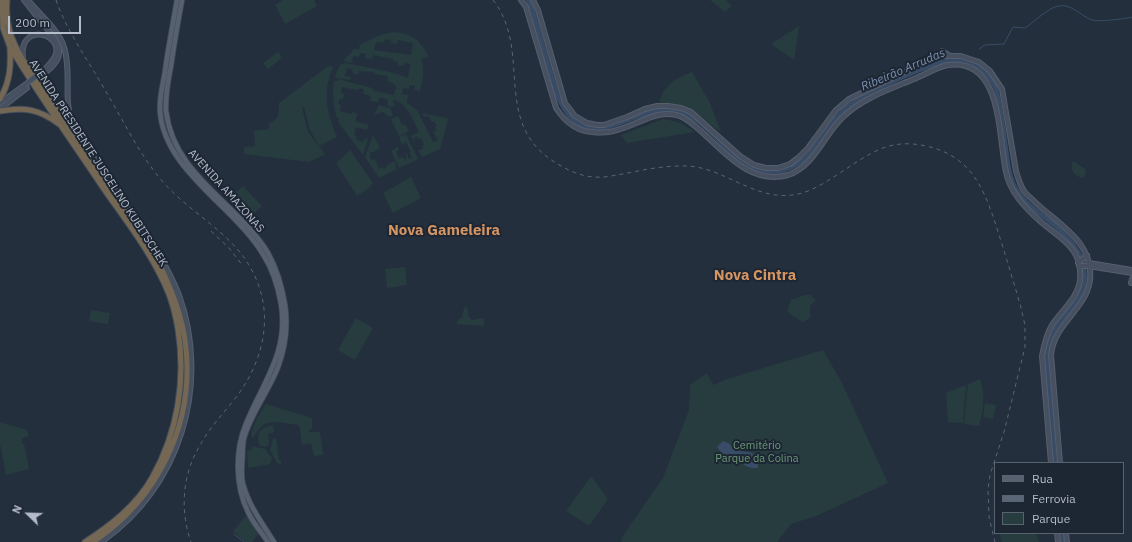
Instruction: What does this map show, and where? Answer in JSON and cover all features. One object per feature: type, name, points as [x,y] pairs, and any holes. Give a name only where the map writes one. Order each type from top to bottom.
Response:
[{"type":"highway","name":"AVENIDA PRESIDENTE JUSCELINO KUBITSCHEK","points":[[2,0],[3,28],[10,47],[86,163],[153,260],[169,295],[176,320],[181,348],[182,382],[178,408],[166,450],[152,478],[133,503],[106,528],[85,542]]},
{"type":"highway","name":"AVENIDA PRESIDENTE JUSCELINO KUBITSCHEK","points":[[7,0],[6,18],[9,30],[23,60],[157,259],[174,294],[186,348],[187,382],[183,409],[180,426],[170,452],[156,480],[136,506],[110,531],[94,542]]},
{"type":"highway","points":[[0,20],[3,28]]},
{"type":"highway","points":[[0,99],[5,90],[10,73],[10,47]]},
{"type":"highway","points":[[0,110],[18,108],[35,111],[49,117],[63,128]]},
{"type":"highway","points":[[79,161],[86,163],[88,172]]},
{"type":"main road","points":[[0,104],[46,71],[55,63],[60,55],[59,44],[24,0]]},
{"type":"main road","name":"AVENIDA PRESIDENTE JUSCELINO KUBITSCHEK","points":[[28,0],[58,34],[64,46],[68,74],[67,102],[72,123],[161,257],[179,295],[185,318],[190,348],[191,382],[188,410],[184,428],[175,453],[159,482],[139,509],[101,542]]},
{"type":"main road","name":"AVENIDA AMAZONAS","points":[[177,0],[161,93],[160,110],[164,128],[170,143],[184,167],[246,231],[264,255],[272,272],[281,306],[282,325],[279,350],[273,367],[245,425],[238,454],[240,485],[245,505],[252,519],[268,542]]},
{"type":"main road","name":"AVENIDA AMAZONAS","points":[[182,0],[166,102],[173,141],[181,156],[192,170],[249,228],[262,244],[276,271],[285,306],[286,325],[284,344],[278,368],[247,431],[243,448],[242,482],[247,498],[251,507],[274,542]]},
{"type":"main road","points":[[521,0],[526,6],[556,108],[561,116],[575,128],[582,131],[597,132],[618,130],[657,115],[669,114],[681,116],[692,123],[736,163],[755,174],[763,176],[776,177],[794,172],[805,166],[842,117],[855,107],[878,95],[945,66],[961,65],[978,72],[989,85],[995,101],[1006,173],[1013,192],[1041,222],[1070,246],[1075,252],[1080,264],[1080,280],[1077,290],[1049,331],[1044,342],[1042,356],[1051,462]]},
{"type":"main road","points":[[534,0],[565,103],[575,116],[587,123],[597,126],[604,125],[645,109],[657,106],[681,108],[691,112],[740,156],[754,165],[766,168],[778,168],[790,164],[798,158],[808,148],[836,110],[849,99],[927,61],[943,56],[971,59],[979,62],[990,71],[1002,89],[1016,171],[1020,184],[1025,192],[1080,243],[1089,265],[1090,281],[1082,302],[1062,326],[1052,348],[1051,355],[1060,462]]},
{"type":"main road","points":[[23,60],[23,47],[28,38],[40,34],[47,36],[53,41],[56,50],[46,71]]},
{"type":"main road","points":[[0,110],[26,86]]},
{"type":"main road","points":[[995,101],[1004,99]]},
{"type":"main road","points":[[597,126],[597,132]]},
{"type":"main road","points":[[1080,264],[1086,256]]},
{"type":"main road","points":[[1080,264],[1132,270]]},
{"type":"main road","points":[[1089,265],[1132,273]]},
{"type":"green space","points":[[283,0],[314,0],[317,6],[285,24],[275,5]]},
{"type":"green space","points":[[710,0],[726,0],[732,6],[725,12]]},
{"type":"green space","points":[[799,26],[794,60],[771,44]]},
{"type":"green space","points":[[393,32],[411,36],[423,46],[429,57],[421,59],[423,75],[420,91],[414,90],[415,86],[409,85],[409,89],[403,88],[402,94],[408,95],[407,103],[417,110],[433,142],[438,140],[433,132],[436,131],[435,127],[437,126],[434,121],[432,122],[428,116],[424,117],[422,113],[446,118],[448,120],[440,149],[422,157],[418,150],[423,149],[422,146],[424,145],[421,138],[418,139],[417,136],[414,138],[414,142],[411,136],[419,132],[407,109],[399,102],[394,100],[393,103],[396,104],[392,107],[387,105],[388,100],[380,97],[378,102],[370,101],[371,96],[363,94],[364,90],[360,88],[357,90],[342,87],[341,93],[344,93],[343,99],[340,99],[338,104],[341,105],[340,111],[358,114],[355,121],[369,125],[367,130],[356,127],[354,135],[357,136],[356,140],[363,142],[365,138],[368,139],[363,155],[338,122],[339,119],[337,118],[333,100],[334,81],[337,81],[338,79],[372,88],[375,91],[394,95],[396,87],[393,83],[387,81],[388,76],[375,74],[373,72],[359,71],[358,75],[352,73],[353,70],[347,68],[345,76],[351,77],[350,80],[336,78],[335,76],[340,65],[346,63],[395,73],[408,78],[410,64],[404,63],[403,66],[398,65],[398,62],[393,61],[393,59],[373,55],[372,59],[365,58],[366,54],[360,53],[359,57],[353,56],[352,63],[343,61],[354,49],[360,49],[360,46],[358,46],[359,45],[380,35]],"holes":[[[385,39],[391,40],[391,43],[397,44],[398,40],[413,43],[411,55],[374,50],[376,42],[384,43]]]},
{"type":"green space","points":[[278,52],[282,58],[268,69],[263,63]]},
{"type":"green space","points":[[328,66],[333,67],[328,85],[328,111],[337,137],[319,146],[310,130],[304,107],[302,108],[308,132],[325,154],[309,162],[244,154],[244,147],[255,146],[254,131],[269,129],[269,124],[277,118],[279,114],[279,103]]},
{"type":"green space","points":[[692,72],[709,101],[721,132],[687,108],[659,102],[664,91],[671,83]]},
{"type":"green space","points":[[379,105],[388,108],[390,107],[393,115],[391,117],[383,112],[374,115]]},
{"type":"green space","points":[[398,116],[402,125],[405,124],[409,131],[399,136],[391,119]]},
{"type":"green space","points":[[663,119],[680,123],[695,132],[627,143],[621,135]]},
{"type":"green space","points":[[406,134],[417,160],[399,168],[391,151],[399,146],[399,150],[396,152],[399,158],[407,158],[405,154],[407,154],[409,159],[412,158],[406,142],[402,145],[399,137]]},
{"type":"green space","points":[[373,135],[380,148],[370,152],[370,158],[372,160],[375,159],[379,169],[383,167],[384,169],[386,168],[386,166],[394,161],[397,169],[379,178],[365,157]]},
{"type":"green space","points":[[350,150],[373,183],[369,188],[357,196],[336,163]]},
{"type":"green space","points":[[1073,161],[1085,169],[1086,174],[1083,178],[1077,176],[1073,172]]},
{"type":"green space","points":[[411,177],[421,198],[393,213],[383,193]]},
{"type":"green space","points":[[243,186],[262,206],[251,216],[233,195]]},
{"type":"green space","points":[[405,267],[407,285],[387,288],[385,269]]},
{"type":"green space","points":[[805,295],[810,295],[816,300],[810,306],[810,318],[803,322],[787,311],[791,300]]},
{"type":"green space","points":[[466,307],[469,317],[472,320],[484,318],[484,326],[456,324],[460,318],[462,318],[464,308]]},
{"type":"green space","points":[[91,310],[110,313],[108,324],[89,321]]},
{"type":"green space","points":[[356,318],[373,328],[355,360],[338,350]]},
{"type":"green space","name":"Cemitério Parque da Colina","points":[[823,350],[842,383],[888,483],[816,516],[791,524],[777,542],[621,542],[622,537],[663,478],[689,410],[691,384],[707,373],[713,385],[727,379]]},
{"type":"green space","points":[[980,379],[983,391],[983,403],[979,426],[964,424],[968,384]]},
{"type":"green space","points":[[966,385],[963,423],[948,422],[946,393]]},
{"type":"green space","points":[[985,403],[996,405],[993,419],[983,417]]},
{"type":"green space","points":[[266,404],[312,418],[312,429],[309,429],[309,432],[320,432],[323,455],[314,456],[311,443],[302,445],[300,428],[298,425],[277,422],[267,423],[257,431],[253,439],[251,433],[257,418]]},
{"type":"green space","points":[[0,422],[27,430],[29,436],[22,438],[22,444],[24,444],[29,469],[6,475],[0,444]]},
{"type":"green space","points":[[273,425],[274,432],[268,434],[268,446],[265,447],[259,445],[258,436],[260,431],[265,427]]},
{"type":"green space","points":[[276,438],[279,460],[281,460],[281,464],[277,463],[270,450],[273,439]]},
{"type":"green space","points":[[252,446],[265,449],[272,458],[270,464],[248,468],[247,450],[251,451]]},
{"type":"green space","points":[[591,476],[608,499],[589,526],[566,511]]},
{"type":"green space","points":[[246,516],[259,533],[252,542],[245,542],[233,531]]},
{"type":"green space","points":[[999,534],[1036,534],[1039,542],[1002,542]]},
{"type":"water","points":[[723,441],[734,448],[753,454],[753,458],[745,461],[756,462],[758,468],[749,467],[724,454],[717,447]]},
{"type":"waterway","name":"Ribeirão Arrudas","points":[[528,0],[557,95],[569,115],[582,126],[596,129],[658,111],[675,111],[690,116],[703,125],[738,159],[751,167],[766,171],[784,170],[803,160],[818,144],[845,109],[883,86],[919,70],[950,60],[966,61],[982,70],[990,78],[996,89],[1001,111],[1008,166],[1015,187],[1020,196],[1033,209],[1060,230],[1074,245],[1083,263],[1085,272],[1082,290],[1076,302],[1058,323],[1053,332],[1046,354],[1055,462]]},
{"type":"waterway","points":[[979,49],[985,45],[1004,44],[1013,27],[1025,28],[1046,12],[1058,6],[1067,6],[1072,8],[1095,21],[1132,17]]},
{"type":"waterway","points":[[234,534],[244,542]]},
{"type":"waterway","name":"Ribeirão Arrudas","points":[[1062,534],[1063,542]]},
{"type":"railway","points":[[56,0],[72,35],[146,160],[162,181],[176,195],[234,245],[246,260],[255,277],[262,297],[264,310],[263,336],[251,374],[237,396],[203,440],[193,458],[189,470],[184,494],[184,506],[187,530],[191,542]]},
{"type":"railway","points":[[493,0],[504,19],[510,40],[517,104],[523,124],[533,143],[550,159],[566,169],[578,174],[590,177],[603,177],[659,167],[696,167],[709,170],[763,192],[777,195],[792,195],[802,193],[823,184],[864,157],[880,149],[893,145],[913,144],[926,146],[943,151],[957,159],[968,170],[985,195],[1014,283],[1025,325],[1025,347],[1004,432],[994,462]]},
{"type":"railway","points":[[211,231],[229,248],[243,266]]},
{"type":"railway","points":[[994,463],[988,489],[989,517],[995,542]]},
{"type":"district","name":"Nova Gameleira","points":[[444,231]]},
{"type":"district","name":"Nova Cintra","points":[[755,276]]}]
